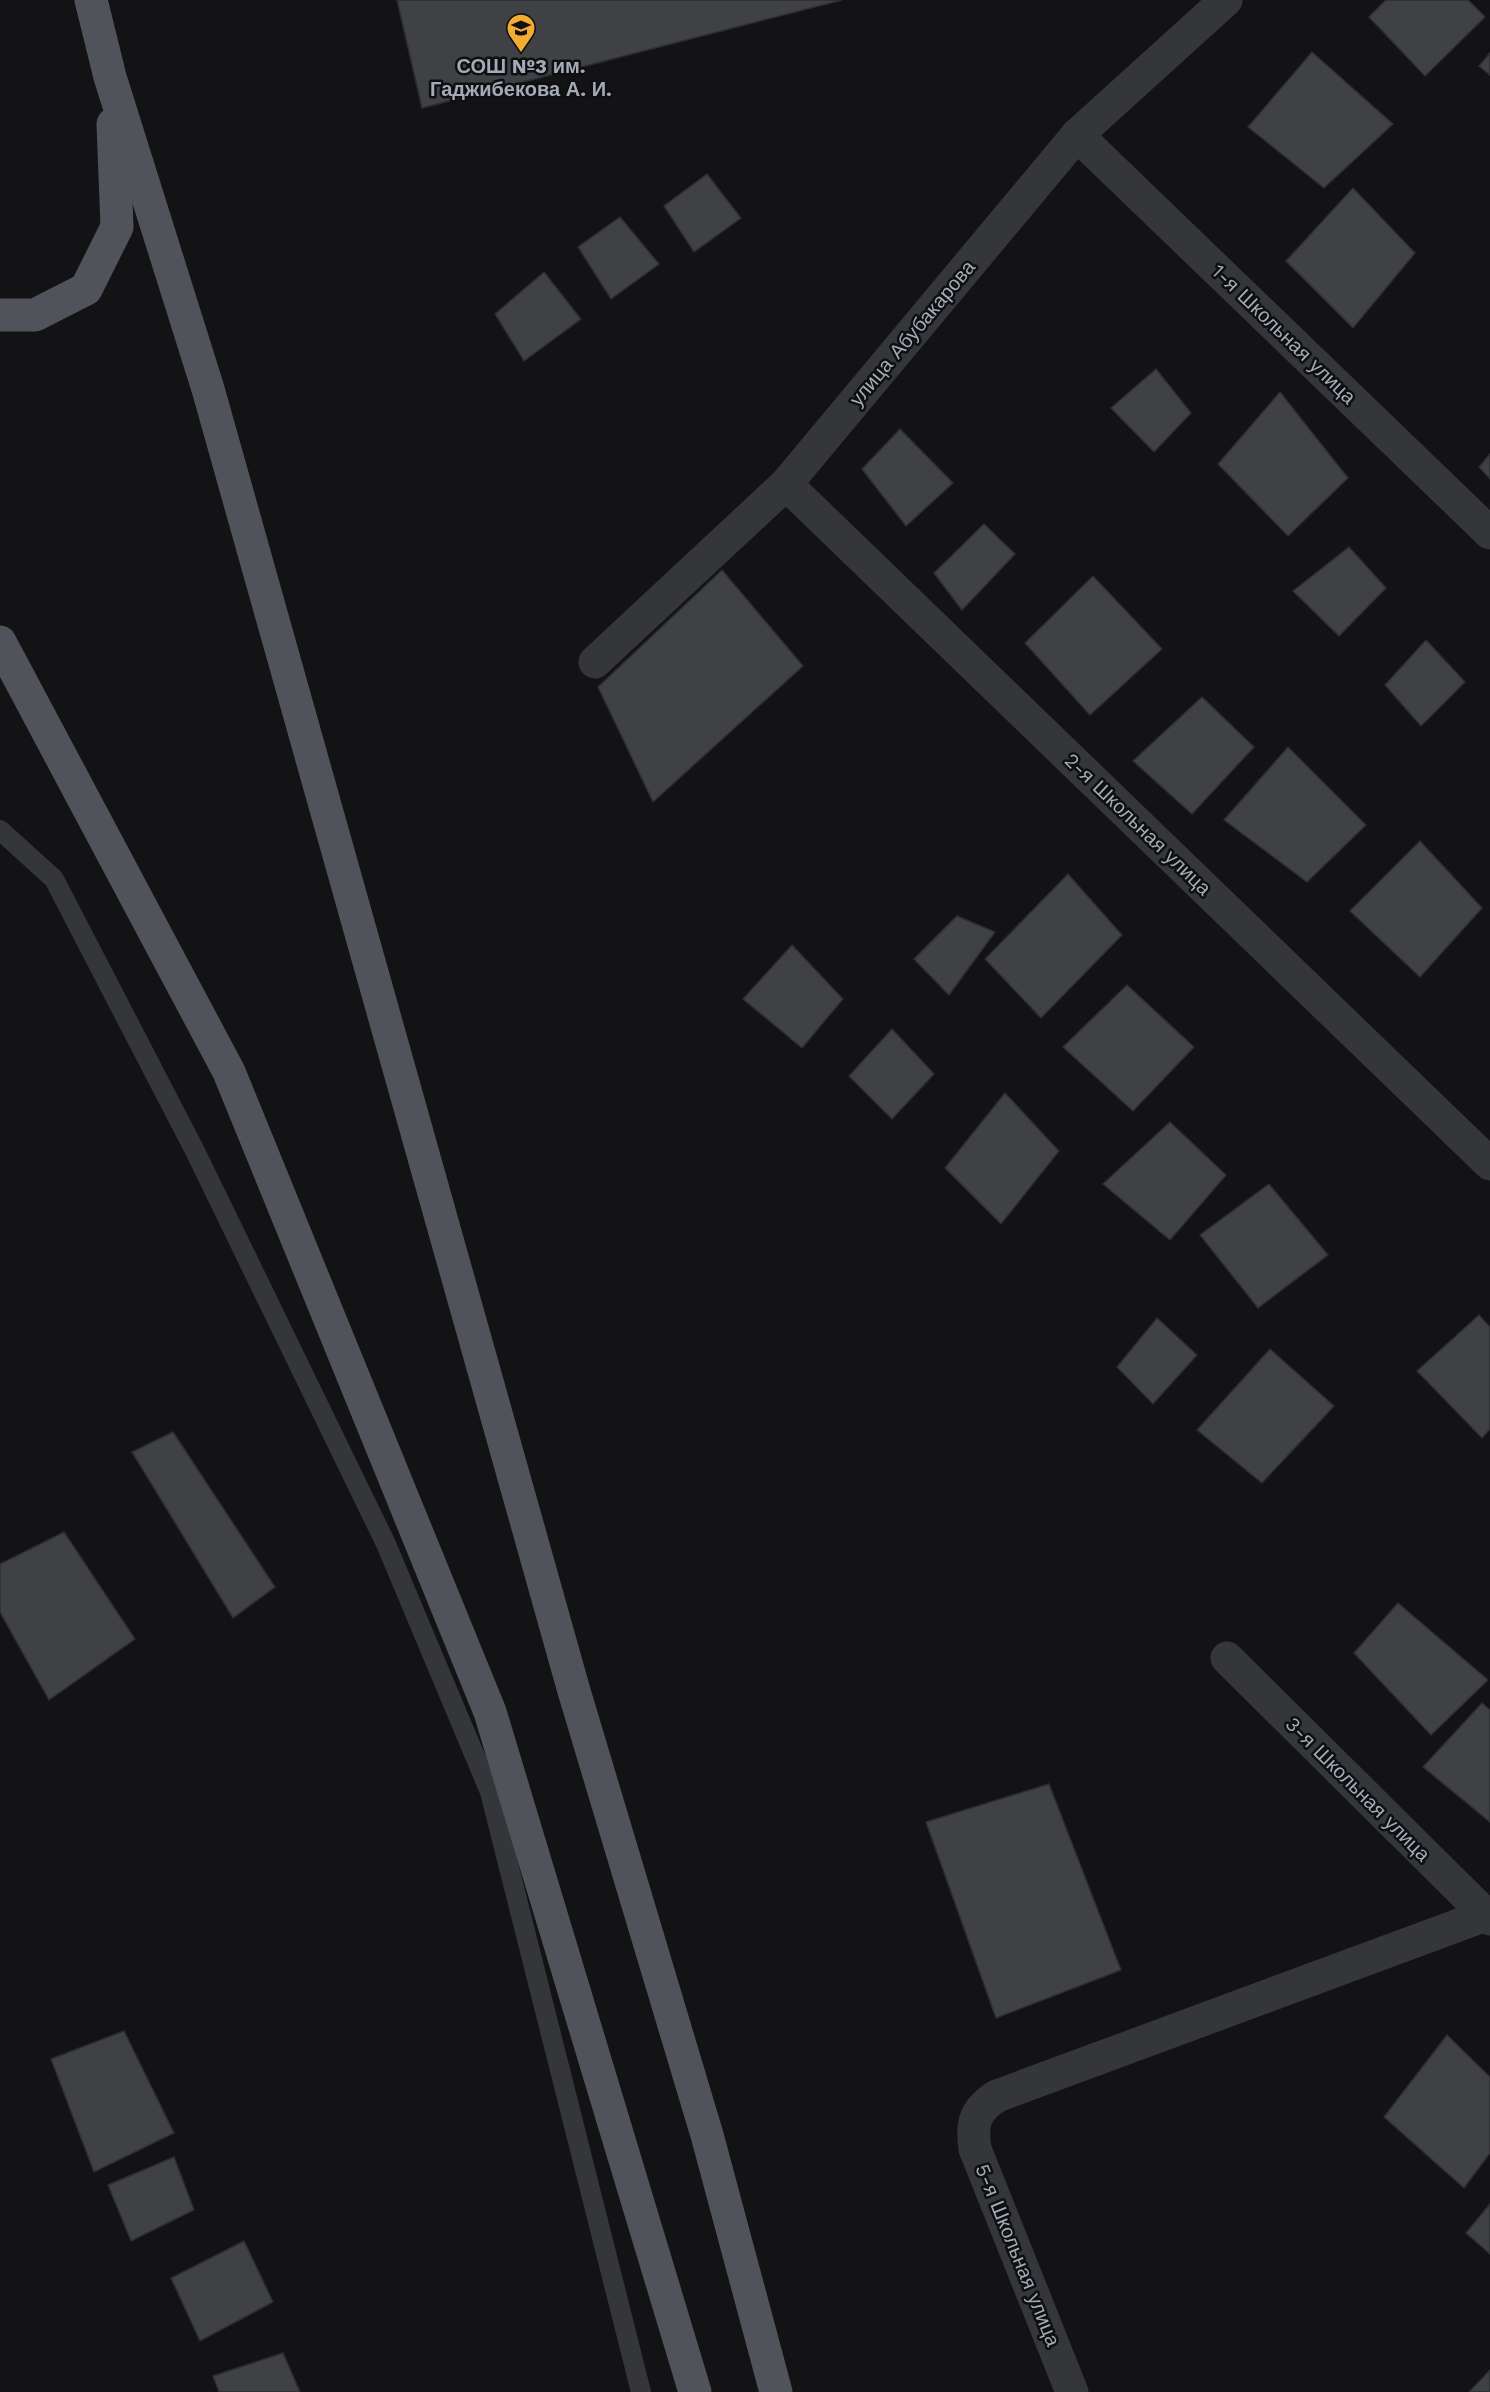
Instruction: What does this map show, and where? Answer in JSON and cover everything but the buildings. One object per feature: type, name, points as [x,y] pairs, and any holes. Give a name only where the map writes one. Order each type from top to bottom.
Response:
[{"type":"main road","points":[[91,0],[110,77],[208,389],[574,1691],[707,2135],[776,2392]]},
{"type":"main road","points":[[0,315],[35,315],[86,289],[117,227],[110,77]]},
{"type":"main road","points":[[0,642],[230,1072],[490,1712],[695,2392]]},
{"type":"street","name":"улица Абубакарова","points":[[595,662],[786,484],[1077,135],[1226,0]]},
{"type":"street","name":"1-я Школьная улица","points":[[1077,135],[1490,533]]},
{"type":"street","name":"2-я Школьная улица","points":[[786,484],[1490,1164]]},
{"type":"street","name":"3-я Школьная улица","points":[[1227,1658],[1488,1917]]},
{"type":"street","name":"5-я Школьная улица","points":[[1072,2392],[975,2148],[972,2133],[976,2117],[985,2104],[996,2096],[1488,1917]]},
{"type":"lane","points":[[0,830],[54,879],[195,1151],[386,1544],[490,1792],[641,2392]]},
{"type":"place","name":"СОШ №3 им. Гаджибекова А. И.","points":[[521,54]]}]
